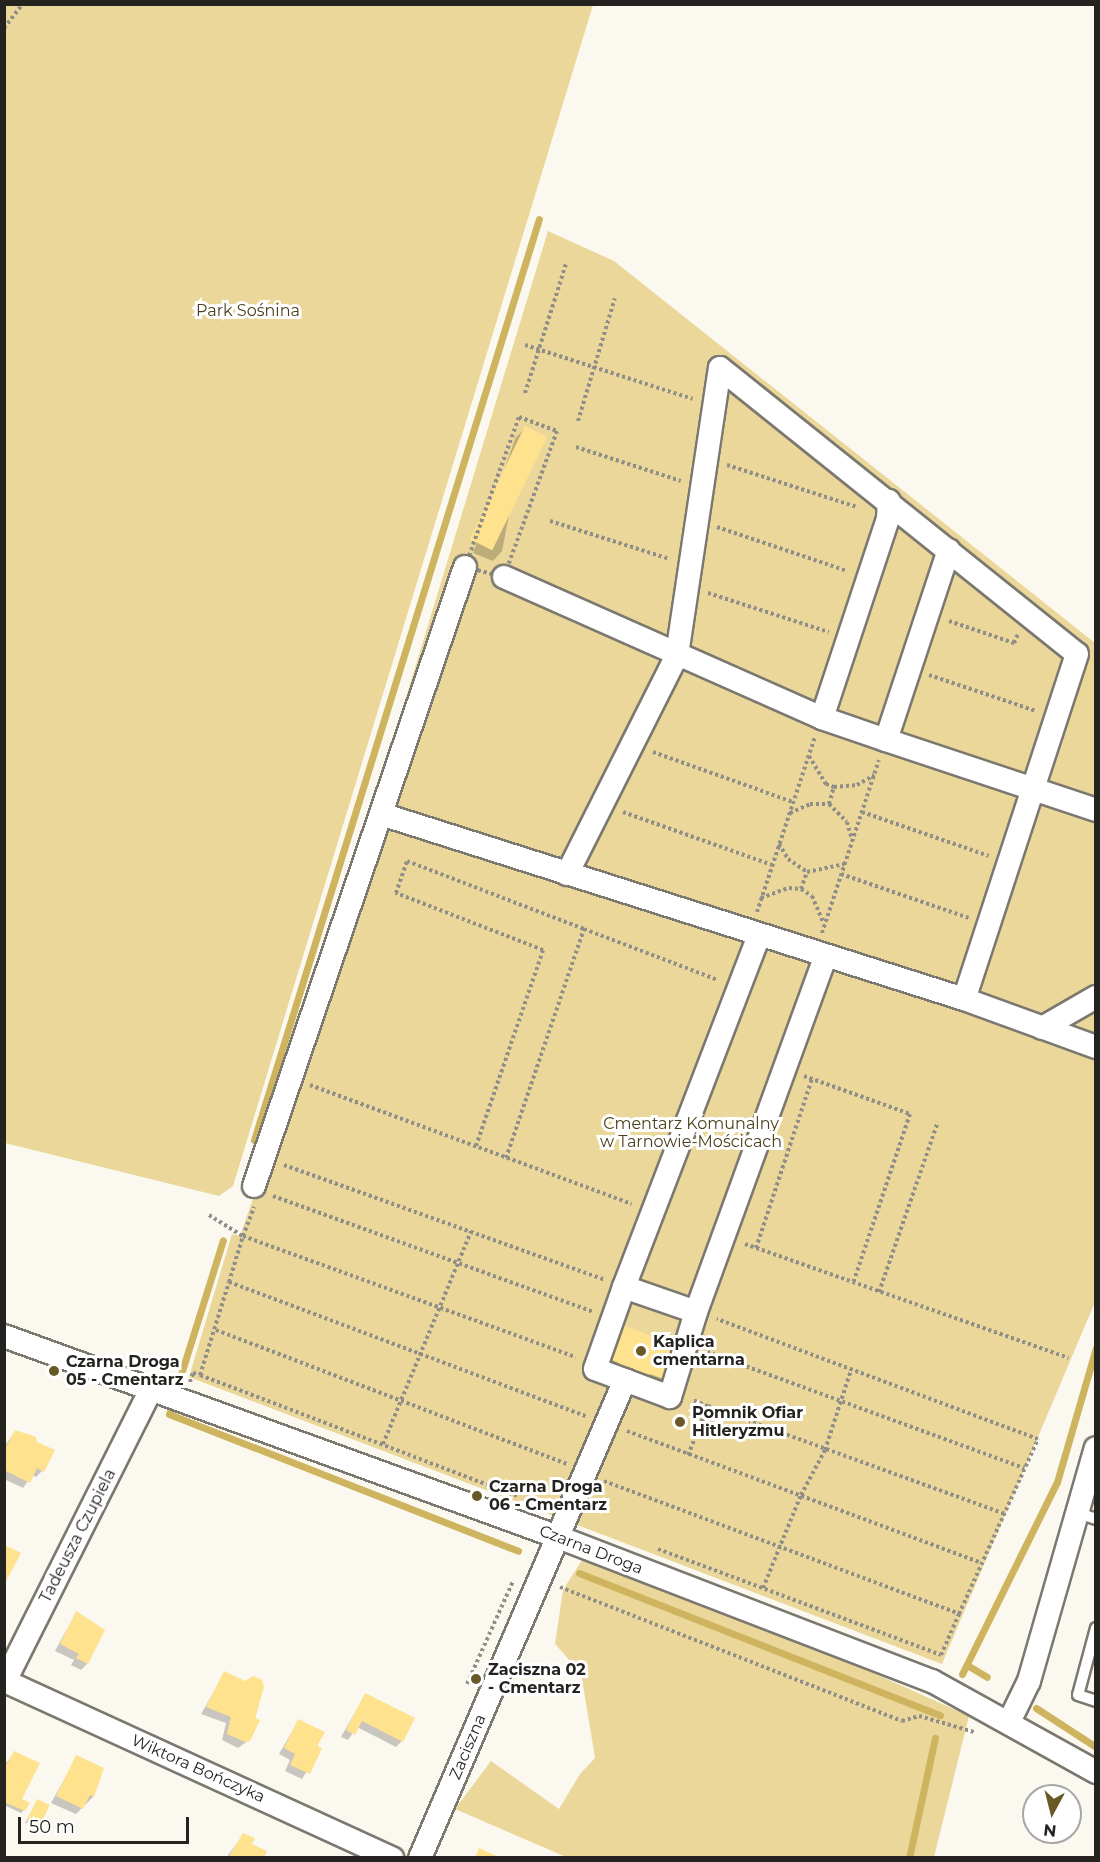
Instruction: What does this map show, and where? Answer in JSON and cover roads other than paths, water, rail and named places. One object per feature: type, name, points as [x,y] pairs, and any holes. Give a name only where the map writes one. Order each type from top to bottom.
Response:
[{"type":"street","points":[[567,874],[677,655],[720,368],[888,509],[949,550],[1077,654],[964,999]]},
{"type":"street","points":[[822,718],[888,509]]},
{"type":"street","points":[[886,740],[949,550]]},
{"type":"street","points":[[260,1194],[264,1157],[289,1078],[465,567]]},
{"type":"street","points":[[504,577],[822,718],[1095,810]]},
{"type":"street","points":[[381,814],[964,999],[1095,1047]]},
{"type":"street","points":[[754,934],[739,988],[654,1213],[611,1318],[595,1369],[670,1397],[696,1312],[786,1069],[820,955]]},
{"type":"street","points":[[1042,1028],[1095,997]]},
{"type":"street","points":[[624,1287],[696,1312]]},
{"type":"street","name":"Czarna Droga","points":[[4,1336],[558,1537],[932,1681],[1095,1772]]},
{"type":"street","name":"Zaciszna","points":[[420,1857],[587,1473],[625,1380]]},
{"type":"street","name":"Tadeusza Czupiela","points":[[5,1682],[151,1389]]},
{"type":"street","points":[[1009,1722],[1029,1681],[1087,1516],[1095,1448]]},
{"type":"street","name":"Wiktora Bończyka","points":[[5,1682],[392,1857]]},
{"type":"lane","points":[[1095,1628],[1078,1695],[1095,1701]]},
{"type":"waterway","points":[[254,1140],[539,219]]},
{"type":"waterway","points":[[181,1374],[223,1240]]},
{"type":"waterway","points":[[962,1674],[1057,1482],[1096,1348]]},
{"type":"waterway","points":[[171,1409],[169,1414],[518,1551]]},
{"type":"waterway","points":[[579,1573],[940,1715]]},
{"type":"waterway","points":[[967,1665],[987,1677]]},
{"type":"waterway","points":[[1036,1708],[1096,1747]]},
{"type":"waterway","points":[[909,1858],[935,1738]]},
{"type":"place","name":"Kaplica cmentarna","points":[[641,1351]]},
{"type":"place","name":"Czarna Droga 05 - Cmentarz","points":[[54,1371]]},
{"type":"place","name":"Pomnik Ofiar Hitleryzmu","points":[[680,1422]]},
{"type":"place","name":"Czarna Droga 06 - Cmentarz","points":[[477,1496]]},
{"type":"place","name":"Zaciszna 02 - Cmentarz","points":[[476,1679]]},
{"type":"park label","name":"Park Sośnina","points":[[248,311]]},
{"type":"park label","name":"Cmentarz Komunalny w Tarnowie-Mościcach","points":[[691,1133]]}]
